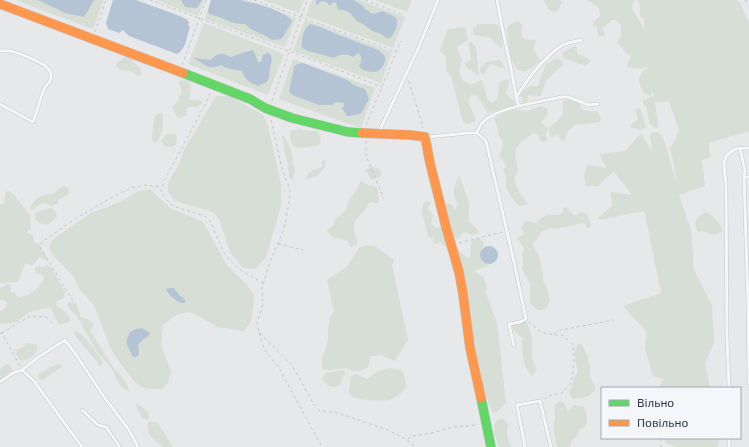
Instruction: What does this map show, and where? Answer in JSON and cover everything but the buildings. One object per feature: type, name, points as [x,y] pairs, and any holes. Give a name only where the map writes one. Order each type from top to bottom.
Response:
[{"type":"street","points":[[0,4],[250,99],[269,110],[292,118],[348,132],[425,137],[430,163],[459,272],[470,348],[491,447]]},
{"type":"lane","points":[[381,134],[381,127],[418,49],[438,0]]},
{"type":"lane","points":[[497,0],[502,32],[519,106]]},
{"type":"lane","points":[[516,98],[535,69],[560,46],[582,40]]},
{"type":"lane","points":[[0,51],[9,50],[16,52],[40,63],[49,71],[51,77],[44,89],[33,122],[0,104]]},
{"type":"lane","points":[[476,133],[482,122],[500,112],[519,106],[562,97],[568,97],[589,105],[598,104]]},
{"type":"lane","points":[[425,137],[476,133],[486,141],[526,319],[509,324],[514,346]]},
{"type":"lane","points":[[740,148],[745,171],[749,383]]},
{"type":"lane","points":[[729,387],[727,337],[726,182],[724,161],[728,154],[736,149],[749,148]]},
{"type":"lane","points":[[744,178],[749,178]]},
{"type":"lane","points":[[0,382],[13,373],[22,370],[37,358],[65,340],[104,397],[129,430],[138,447]]},
{"type":"lane","points":[[22,370],[34,380],[82,447]]},
{"type":"lane","points":[[525,447],[516,405],[540,401],[551,447]]},
{"type":"lane","points":[[82,410],[98,425],[106,427],[120,447]]},
{"type":"path","points":[[93,40],[106,0]]},
{"type":"path","points":[[150,0],[382,87]]},
{"type":"path","points":[[179,72],[206,0]]},
{"type":"path","points":[[254,0],[397,52]]},
{"type":"path","points":[[307,0],[269,110],[282,169],[290,190],[284,229],[270,262],[262,288],[262,304],[258,323],[264,349],[279,368],[322,447]]},
{"type":"path","points":[[365,0],[404,15]]},
{"type":"path","points":[[384,199],[366,156],[365,133],[401,41]]},
{"type":"path","points":[[406,73],[425,137]]},
{"type":"path","points":[[213,85],[205,105],[174,160],[161,191],[172,206],[205,216],[211,222],[224,253],[230,260],[239,269],[264,284]]},
{"type":"path","points":[[73,300],[40,247],[42,242],[114,196],[131,188],[146,186],[162,187]]},
{"type":"path","points":[[451,245],[507,231]]},
{"type":"path","points":[[277,244],[303,250]]},
{"type":"path","points":[[22,370],[1,333],[30,316],[46,317],[53,324]]},
{"type":"path","points":[[526,319],[541,332],[553,335],[562,335],[573,345],[574,356],[571,383],[562,393],[552,395],[540,401]]},
{"type":"path","points":[[553,335],[561,330],[614,320]]},
{"type":"path","points":[[259,332],[292,365],[313,403],[320,411],[344,414],[388,430],[407,440],[415,447]]},
{"type":"path","points":[[407,440],[412,436],[432,433],[454,426],[470,426],[486,422]]},
{"type":"shaded area","points":[[15,0],[104,0],[93,29]]},
{"type":"shaded area","points":[[156,0],[204,0],[198,16]]},
{"type":"shaded area","points":[[211,0],[246,0],[296,18],[285,47],[205,19]]},
{"type":"shaded area","points":[[263,0],[304,0],[299,13]]},
{"type":"shaded area","points":[[312,0],[359,0],[405,17],[393,48],[306,16]]},
{"type":"shaded area","points":[[375,0],[411,0],[407,12]]},
{"type":"shaded area","points":[[544,0],[560,0],[562,2],[559,9],[553,12],[548,9]]},
{"type":"shaded area","points":[[586,0],[634,0],[632,9],[642,25],[644,33],[645,19],[640,15],[640,5],[637,0],[737,0],[749,22],[749,131],[709,143],[710,157],[702,160],[705,186],[679,195],[691,231],[694,270],[712,305],[714,343],[705,363],[710,387],[659,387],[663,379],[653,376],[645,348],[647,332],[623,306],[661,293],[645,213],[643,211],[600,220],[598,218],[612,206],[611,192],[632,195],[613,172],[598,186],[586,186],[584,177],[585,172],[589,165],[605,168],[606,167],[599,154],[625,151],[639,135],[642,135],[652,149],[650,134],[656,132],[662,136],[665,143],[678,188],[670,149],[679,131],[669,101],[659,103],[655,101],[658,125],[657,128],[649,123],[647,109],[643,101],[654,95],[653,92],[650,96],[647,95],[641,87],[639,81],[640,75],[645,69],[648,69],[647,67],[639,69],[628,67],[627,65],[631,56],[626,53],[617,42],[621,35],[621,25],[616,20],[612,20],[603,28],[605,36],[599,36],[597,31],[598,27],[594,26],[593,22],[600,16],[599,8]]},
{"type":"shaded area","points":[[305,20],[392,52],[381,83],[293,51]]},
{"type":"shaded area","points":[[519,22],[522,25],[521,34],[523,39],[536,40],[534,51],[541,61],[526,71],[520,71],[516,67],[510,55],[509,48],[507,29],[510,24]]},
{"type":"shaded area","points":[[204,23],[284,54],[268,95],[188,64]]},
{"type":"shaded area","points":[[479,24],[497,24],[502,32],[501,48],[491,38],[474,35],[473,28]]},
{"type":"shaded area","points":[[465,28],[468,40],[457,47],[462,60],[459,72],[462,80],[471,85],[482,80],[488,100],[492,103],[497,99],[500,82],[508,79],[510,80],[506,94],[515,102],[515,105],[488,113],[477,96],[471,95],[468,101],[476,121],[469,124],[463,122],[452,80],[447,72],[446,57],[440,49],[447,31],[450,29]]},
{"type":"shaded area","points":[[471,42],[476,47],[479,76],[465,66],[465,64],[471,59],[468,43]]},
{"type":"shaded area","points":[[575,46],[578,55],[582,55],[591,60],[586,66],[563,58],[563,52]]},
{"type":"shaded area","points":[[125,57],[129,57],[140,68],[142,74],[139,76],[130,71],[120,70],[116,66],[117,63]]},
{"type":"shaded area","points":[[557,58],[562,61],[563,66],[560,67],[546,81],[541,96],[528,95],[527,103],[523,104],[522,92],[530,86],[538,86],[546,64]]},
{"type":"shaded area","points":[[293,59],[375,88],[361,128],[279,99]]},
{"type":"shaded area","points":[[500,60],[506,69],[490,64],[483,75],[480,71],[480,68],[486,62]]},
{"type":"shaded area","points":[[186,80],[191,86],[190,100],[200,100],[202,104],[196,107],[187,107],[186,116],[178,118],[172,107],[179,100],[179,96],[182,92],[178,81]]},
{"type":"shaded area","points":[[569,95],[578,101],[583,110],[598,112],[601,118],[600,122],[575,125],[568,131],[564,141],[562,141],[558,134],[552,137],[550,136],[549,128],[561,117],[563,112],[562,103]]},
{"type":"shaded area","points":[[216,96],[230,96],[263,115],[268,125],[281,185],[281,206],[266,257],[255,269],[243,268],[230,252],[219,218],[213,212],[181,203],[173,199],[168,192],[168,184],[179,165],[184,150]]},
{"type":"shaded area","points":[[541,106],[547,108],[548,114],[541,122],[548,129],[545,135],[547,138],[546,141],[542,142],[538,135],[534,133],[519,143],[516,148],[515,157],[518,170],[515,183],[527,203],[526,205],[519,206],[506,188],[506,178],[503,170],[506,167],[499,155],[502,150],[503,141],[498,134],[494,119],[497,116],[509,111],[528,111]]},
{"type":"shaded area","points":[[640,108],[646,127],[641,130],[631,127],[631,124],[638,120],[635,110]]},
{"type":"shaded area","points":[[158,113],[162,113],[163,125],[160,137],[155,143],[152,139],[154,117]]},
{"type":"shaded area","points":[[299,129],[317,131],[321,142],[317,146],[297,148],[292,143],[290,131]]},
{"type":"shaded area","points":[[174,134],[177,137],[176,145],[172,147],[164,146],[161,141],[166,135]]},
{"type":"shaded area","points":[[282,136],[284,136],[292,153],[292,164],[295,170],[293,179],[291,180],[289,176]]},
{"type":"shaded area","points":[[325,160],[325,167],[317,176],[306,179],[310,172],[322,167],[322,161]]},
{"type":"shaded area","points":[[374,167],[379,169],[381,176],[371,180],[365,169]]},
{"type":"shaded area","points":[[458,176],[462,182],[469,203],[469,222],[479,231],[478,234],[472,235],[465,232],[457,239],[452,235],[452,227],[443,209],[445,205],[449,203],[455,210],[457,204],[454,193]]},
{"type":"shaded area","points":[[361,181],[377,188],[379,202],[370,202],[366,209],[357,218],[354,229],[357,244],[351,247],[348,241],[333,237],[327,231],[334,224],[336,218],[345,211],[351,197]]},
{"type":"shaded area","points":[[64,186],[67,187],[69,192],[66,196],[58,200],[58,203],[51,206],[45,203],[32,210],[29,209],[33,202],[41,196],[53,194]]},
{"type":"shaded area","points":[[150,189],[170,208],[203,222],[227,265],[247,285],[254,295],[251,322],[243,331],[218,327],[195,314],[188,312],[176,315],[163,325],[161,345],[171,371],[168,383],[162,389],[149,389],[142,387],[135,382],[111,349],[94,305],[80,290],[73,276],[52,254],[49,247],[52,240],[91,213],[120,202],[139,191]]},
{"type":"shaded area","points":[[9,191],[30,215],[31,229],[26,233],[33,235],[34,242],[39,244],[48,261],[40,257],[32,266],[25,263],[18,282],[0,283],[0,205],[4,203],[5,192]]},
{"type":"shaded area","points":[[427,201],[431,203],[427,208],[433,215],[431,224],[438,229],[441,222],[446,231],[443,237],[449,243],[445,247],[441,242],[434,244],[433,239],[435,235],[432,238],[428,236],[422,212],[423,204]]},
{"type":"shaded area","points":[[566,207],[574,216],[582,212],[587,214],[591,226],[588,229],[583,223],[555,229],[550,228],[542,231],[535,241],[533,245],[540,259],[543,280],[550,300],[545,309],[536,309],[530,303],[530,283],[522,269],[522,254],[524,248],[517,238],[525,234],[521,228],[524,222],[528,221],[536,223],[547,215],[559,215],[563,212],[563,208]]},
{"type":"shaded area","points":[[50,208],[55,211],[57,217],[48,225],[39,223],[35,219],[35,214],[37,212]]},
{"type":"shaded area","points":[[706,212],[716,220],[723,231],[714,235],[703,231],[698,232],[695,226],[696,220],[700,215]]},
{"type":"shaded area","points":[[478,238],[484,243],[480,254],[484,262],[490,265],[474,271],[483,277],[487,285],[486,293],[497,323],[506,403],[496,413],[492,412],[473,360],[455,247],[468,258],[470,257],[471,241]]},
{"type":"shaded area","points":[[366,245],[375,246],[394,260],[392,265],[408,340],[395,361],[382,355],[371,356],[368,367],[360,371],[353,371],[346,368],[330,370],[322,369],[322,359],[328,339],[330,318],[334,311],[327,280],[347,267],[359,248]]},
{"type":"shaded area","points":[[47,265],[52,269],[65,292],[64,298],[57,301],[56,305],[67,313],[70,321],[59,325],[50,307],[29,312],[17,322],[0,324],[0,312],[7,306],[7,302],[0,299],[0,288],[8,284],[11,288],[10,293],[14,292],[18,297],[26,296],[40,285],[44,278],[41,274],[36,273],[35,268],[39,266],[42,268]]},
{"type":"shaded area","points":[[69,302],[76,303],[81,317],[88,319],[94,324],[90,331],[113,367],[129,387],[129,391],[120,385],[107,362],[98,354],[77,316],[67,305]]},
{"type":"shaded area","points":[[519,321],[527,323],[532,337],[532,359],[537,369],[532,376],[525,367],[522,338],[514,331],[512,326]]},
{"type":"shaded area","points":[[74,330],[82,335],[94,349],[103,362],[101,366],[98,365],[98,363],[77,338]]},
{"type":"shaded area","points":[[27,343],[35,344],[38,347],[37,350],[31,358],[19,360],[15,351],[25,346]]},
{"type":"shaded area","points":[[578,344],[582,345],[588,356],[590,376],[596,389],[594,392],[583,398],[573,399],[569,391],[578,371],[575,350]]},
{"type":"shaded area","points":[[8,364],[11,366],[12,371],[6,374],[4,378],[0,379],[0,370]]},
{"type":"shaded area","points":[[59,364],[63,366],[44,379],[40,380],[38,375],[40,373]]},
{"type":"shaded area","points":[[390,368],[402,371],[404,375],[406,387],[397,396],[386,401],[357,398],[353,397],[349,393],[351,377],[356,374],[367,379],[378,371]]},
{"type":"shaded area","points":[[344,370],[345,372],[340,385],[334,387],[330,386],[322,379],[326,373]]},
{"type":"shaded area","points":[[559,402],[564,403],[568,411],[574,405],[583,406],[586,413],[586,424],[579,430],[578,435],[572,440],[570,447],[558,447],[556,443],[553,427],[555,418],[554,406]]},
{"type":"shaded area","points":[[136,403],[147,411],[149,419],[147,420],[142,418]]},
{"type":"shaded area","points":[[502,418],[508,424],[507,436],[512,447],[499,447],[494,433],[494,425],[496,421]]},
{"type":"shaded area","points":[[149,422],[156,422],[159,425],[173,447],[163,447],[151,437],[148,428]]},
{"type":"shaded area","points":[[665,439],[719,439],[718,447],[678,447],[666,443]]},
{"type":"water","points":[[38,0],[94,0],[84,17],[65,13]]},
{"type":"water","points":[[113,0],[136,0],[186,19],[189,22],[188,25],[190,27],[183,49],[177,54],[129,36],[123,30],[119,33],[108,29],[106,23]]},
{"type":"water","points":[[181,0],[202,0],[197,8],[185,7]]},
{"type":"water","points":[[211,0],[241,0],[258,4],[280,12],[292,21],[281,39],[272,40],[252,30],[245,24],[233,23],[209,14],[208,11]]},
{"type":"water","points":[[316,0],[354,0],[370,13],[375,14],[382,11],[395,17],[397,20],[397,25],[393,35],[386,38],[357,21],[347,11],[338,9],[336,3],[333,2],[329,5],[327,2],[323,1],[317,5]]},
{"type":"water","points":[[310,24],[380,51],[385,57],[384,65],[375,72],[363,70],[359,66],[361,56],[358,53],[353,57],[343,54],[334,58],[302,48],[303,35]]},
{"type":"water","points":[[253,50],[258,62],[261,62],[263,55],[268,53],[270,54],[272,60],[267,82],[258,86],[248,81],[242,71],[226,68],[221,65],[209,67],[193,58],[210,60],[220,54],[225,54],[231,57]]},
{"type":"water","points":[[303,63],[347,80],[356,86],[365,89],[369,99],[362,112],[357,115],[347,116],[342,108],[344,103],[336,102],[332,105],[319,105],[292,95],[289,91],[294,67],[297,64]]},
{"type":"water","points":[[489,246],[495,249],[498,255],[495,261],[489,264],[483,261],[480,255],[483,249]]},
{"type":"water","points":[[174,288],[180,296],[184,298],[185,303],[181,303],[170,295],[166,289]]},
{"type":"water","points":[[142,328],[150,333],[138,345],[139,354],[137,357],[133,357],[127,345],[127,339],[130,332]]},
{"type":"railway","points":[[745,0],[749,5]]},
{"type":"traffic: fast","points":[[183,73],[250,99],[265,108],[292,118],[348,132],[362,133]]},
{"type":"traffic: fast","points":[[481,398],[491,447]]},
{"type":"traffic: slow","points":[[0,4],[183,73]]},
{"type":"traffic: slow","points":[[362,133],[425,137],[446,227],[459,272],[470,348],[481,398]]}]
